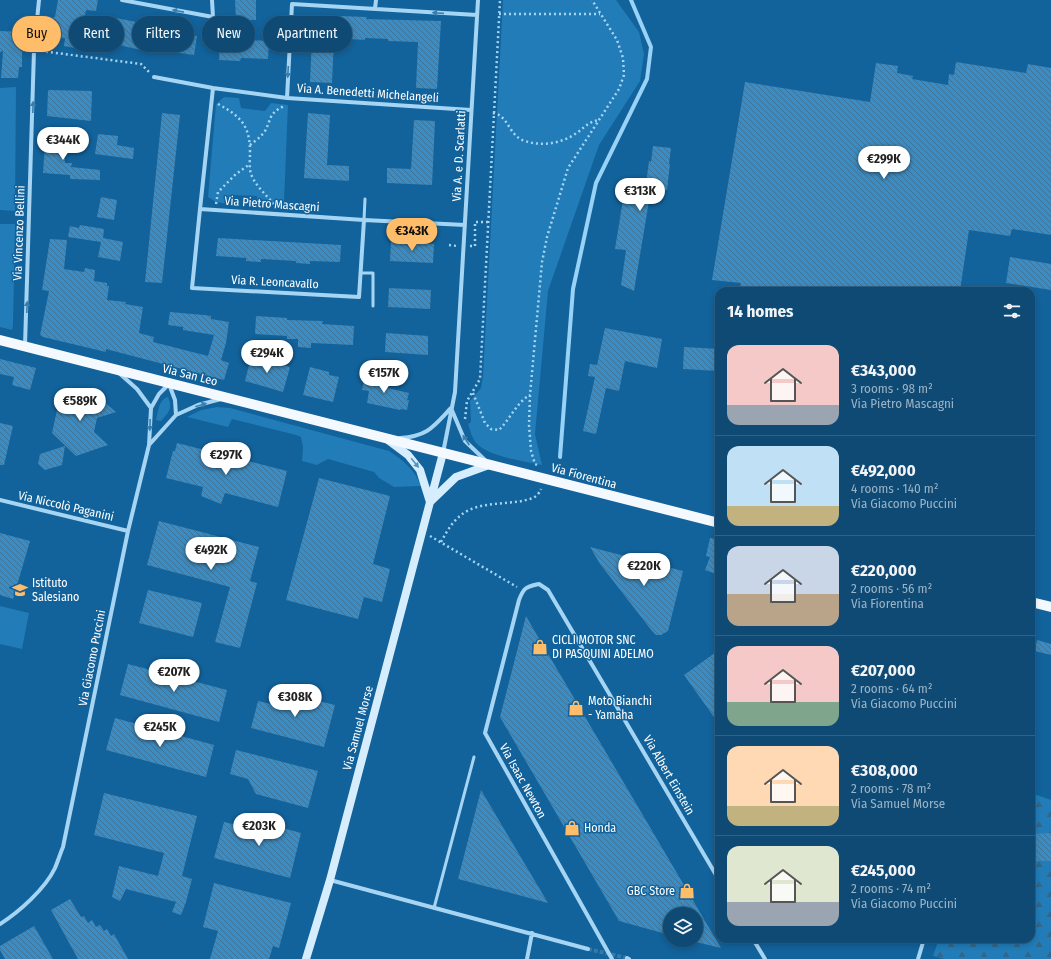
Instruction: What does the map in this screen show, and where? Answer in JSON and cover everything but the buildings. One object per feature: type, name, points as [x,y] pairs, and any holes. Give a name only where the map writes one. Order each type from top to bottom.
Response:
[{"type":"main road","name":"Via San Leo","points":[[0,340],[443,453]]},
{"type":"main road","name":"Via Fiorentina","points":[[443,453],[715,522]]},
{"type":"main road","points":[[1035,603],[1051,607]]},
{"type":"street","name":"Via Vincenzo Bellini","points":[[37,16],[39,0]]},
{"type":"street","points":[[122,0],[213,17],[212,0]]},
{"type":"street","points":[[376,0],[376,9]]},
{"type":"street","name":"Via A. e D. Scarlatti","points":[[443,453],[455,392],[478,0]]},
{"type":"street","name":"Via A. Benedetti Michelangeli","points":[[287,98],[292,4],[477,15]]},
{"type":"street","name":"Via Vincenzo Bellini","points":[[25,346],[34,52]]},
{"type":"street","name":"Via A. Benedetti Michelangeli","points":[[154,77],[212,88],[287,98],[471,110]]},
{"type":"street","points":[[200,209],[212,88]]},
{"type":"street","name":"Via Pietro Mascagni","points":[[200,209],[465,225]]},
{"type":"street","name":"Via R. Leoncavallo","points":[[200,209],[192,288],[359,297],[364,220]]},
{"type":"street","points":[[114,369],[137,389],[151,408]]},
{"type":"street","points":[[149,445],[151,408],[159,394],[169,384],[175,400],[176,415],[198,405],[226,398]]},
{"type":"street","points":[[451,408],[465,441],[489,465],[456,477],[430,502],[420,470],[408,455],[385,439],[414,437],[429,431],[451,408]]},
{"type":"street","name":"Via Giacomo Puccini","points":[[0,924],[14,915],[39,890],[55,869],[63,847],[128,530],[149,445],[176,415]]},
{"type":"street","name":"Via Samuel Morse","points":[[306,959],[330,880],[443,453]]},
{"type":"street","name":"Via Niccolò Paganini","points":[[0,500],[128,530]]},
{"type":"street","name":"Via Albert Einstein","points":[[523,590],[528,586],[539,584],[548,590],[715,873]]},
{"type":"street","name":"Via Isaac Newton","points":[[523,590],[519,600],[485,733],[612,959]]},
{"type":"street","points":[[330,880],[588,949]]},
{"type":"street","points":[[527,959],[532,933]]},
{"type":"street","points":[[755,943],[765,959]]},
{"type":"street","points":[[918,959],[923,943]]},
{"type":"lane","points":[[364,220],[365,199]]},
{"type":"lane","points":[[361,273],[373,273],[373,306]]},
{"type":"lane","points":[[434,908],[474,757]]},
{"type":"path","points":[[465,421],[467,401],[480,379],[500,0]]},
{"type":"path","points":[[539,467],[533,457],[529,439],[530,395],[542,262],[547,237],[568,168],[619,89],[624,75],[623,58],[617,40],[610,26],[600,14],[592,0]]},
{"type":"path","points":[[499,14],[600,14]]},
{"type":"path","points":[[49,52],[141,64],[154,77]]},
{"type":"path","points":[[250,145],[264,132],[270,117],[278,109],[288,104],[287,98]]},
{"type":"path","points":[[211,102],[227,109],[239,117],[246,129],[250,145],[250,173],[257,186],[273,203],[281,215]]},
{"type":"path","points":[[493,113],[500,115],[513,133],[522,140],[534,144],[548,144],[563,140],[576,133],[592,121],[600,120]]},
{"type":"path","points":[[215,210],[218,192],[236,174],[250,164]]},
{"type":"path","points":[[472,393],[485,424],[491,429],[499,430],[524,398],[530,395]]},
{"type":"path","points":[[441,542],[449,528],[459,516],[470,510],[483,506],[535,498],[541,491],[541,484]]},
{"type":"path","points":[[422,531],[523,590]]},
{"type":"green space","points":[[503,0],[616,0],[639,32],[644,54],[640,81],[599,145],[548,291],[535,434],[542,465],[508,458],[490,452],[477,444],[470,432],[468,424],[471,422],[470,401],[481,388],[483,376]]},
{"type":"green space","points":[[16,87],[15,211],[0,210],[0,88]]},
{"type":"green space","points":[[224,97],[239,98],[241,108],[265,111],[271,103],[288,105],[284,202],[257,205],[257,196],[230,195],[228,204],[216,202],[208,197],[216,104]]},
{"type":"green space","points":[[0,224],[15,224],[12,330],[0,327]]},
{"type":"green space","points":[[168,397],[170,407],[168,412],[161,421],[156,420],[161,403]]},
{"type":"green space","points":[[217,407],[230,408],[389,451],[408,466],[421,486],[394,487],[379,478],[374,472],[328,459],[317,465],[302,461],[303,448],[301,437],[296,435],[232,419],[228,427],[187,417],[201,410]]},
{"type":"green space","points":[[0,606],[29,613],[22,649],[0,644]]},
{"type":"green space","points":[[1035,794],[1051,800],[1051,959],[945,959],[933,956],[938,943],[1035,943]]},
{"type":"waterway","points":[[560,457],[573,289],[596,183],[647,79],[651,47],[631,0]]},
{"type":"tunnel","points":[[588,949],[627,958]]},
{"type":"place","name":"Istituto Salesiano","points":[[20,590]]},
{"type":"place","name":"CICLI MOTOR SNC DI PASQUINI ADELMO","points":[[540,647]]},
{"type":"place","name":"Moto Bianchi - Yamaha","points":[[576,708]]},
{"type":"place","name":"Honda","points":[[572,828]]},
{"type":"place","name":"GBC Store","points":[[687,891]]}]
